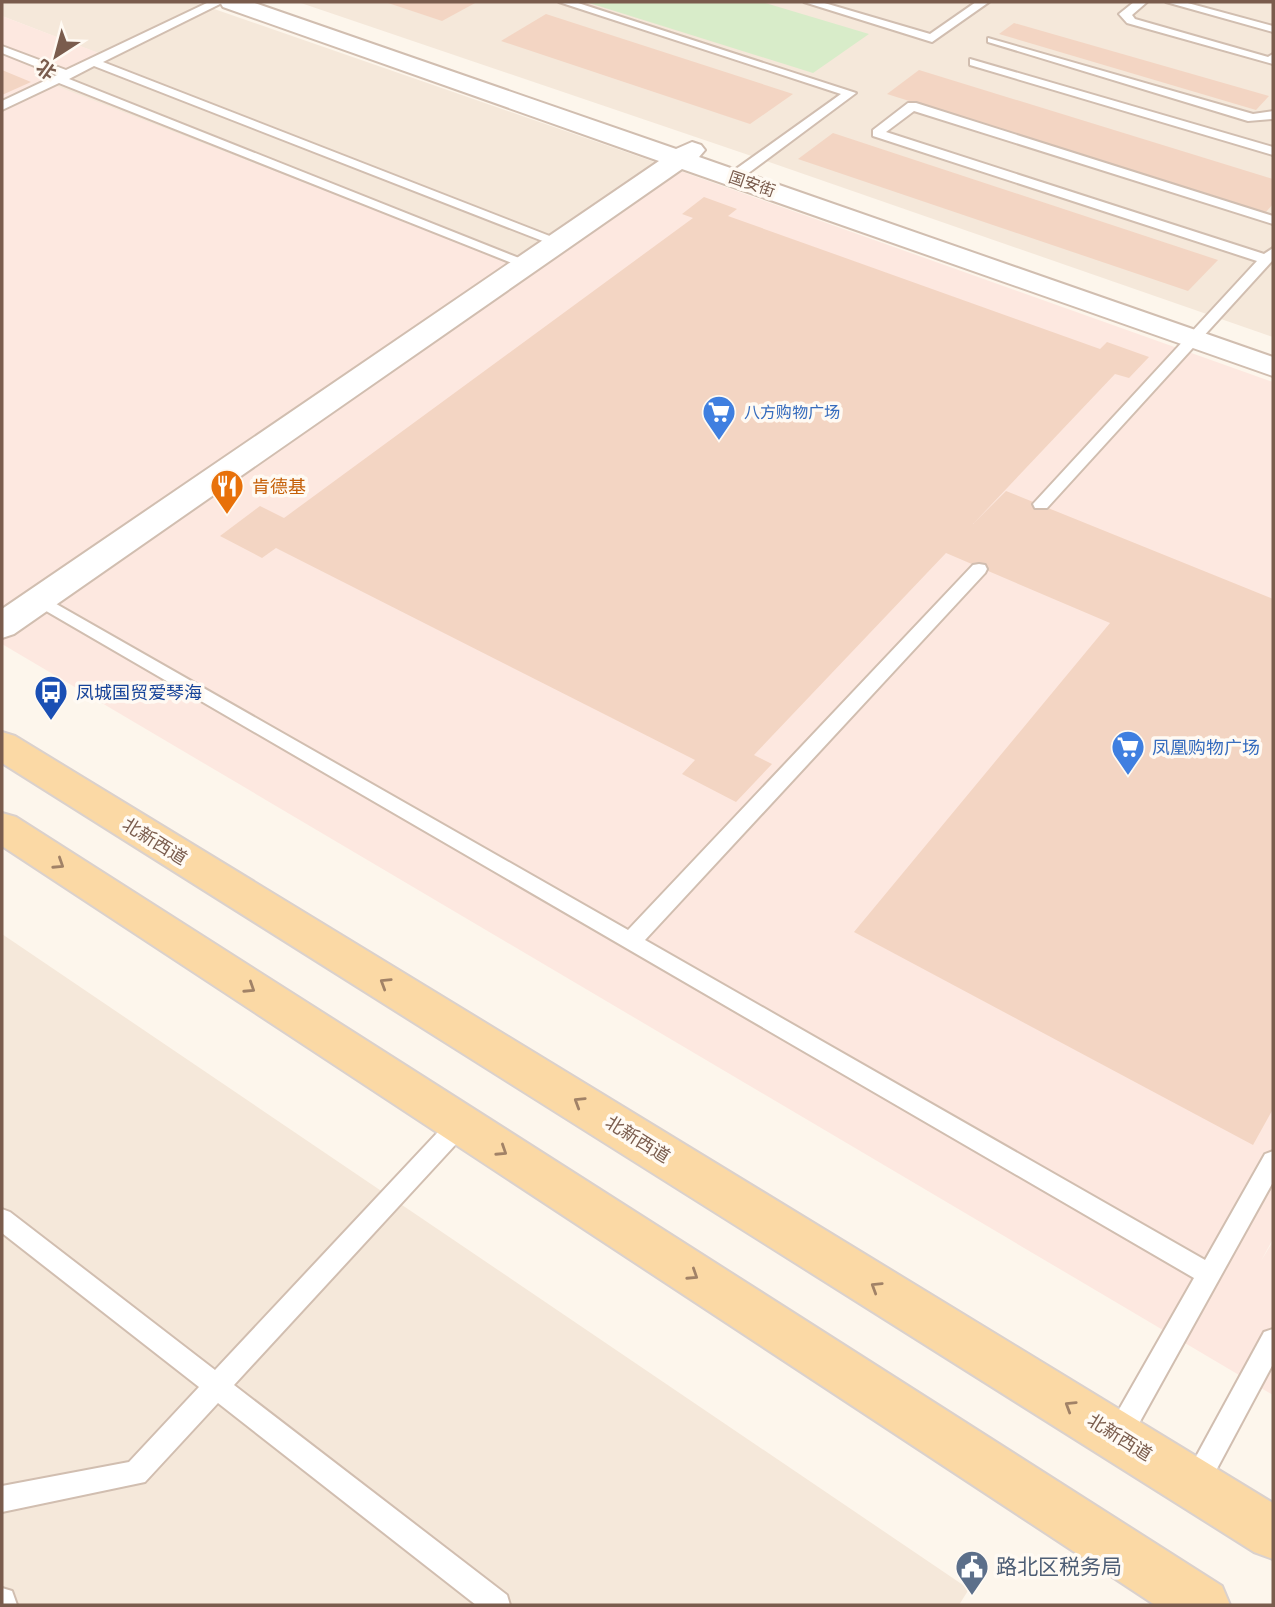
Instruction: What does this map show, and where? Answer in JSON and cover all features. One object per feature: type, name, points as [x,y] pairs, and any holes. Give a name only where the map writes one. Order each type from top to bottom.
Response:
[{"type":"main road","name":"北新西道","points":[[2,745],[1273,1533]]},
{"type":"main road","points":[[6,835],[460,1124],[1203,1605]]},
{"type":"street","name":"国安街","points":[[231,2],[686,154]]},
{"type":"street","name":"国安街","points":[[266,2],[686,154],[1198,333],[1273,352]]},
{"type":"street","points":[[2,626],[686,154]]},
{"type":"street","name":"国安街","points":[[1198,333],[1273,367]]},
{"type":"lane","points":[[2,106],[218,2]]},
{"type":"lane","points":[[564,2],[850,93],[740,173]]},
{"type":"lane","points":[[810,2],[932,38],[983,2]]},
{"type":"lane","points":[[1141,2],[1125,14],[1130,22],[1270,61],[1273,58]]},
{"type":"lane","points":[[1172,2],[1273,29]]},
{"type":"lane","points":[[992,40],[1252,118],[1273,115]]},
{"type":"lane","points":[[2,49],[63,77],[527,264]]},
{"type":"lane","points":[[93,62],[558,242]]},
{"type":"lane","points":[[974,62],[1273,152]]},
{"type":"lane","points":[[1041,504],[1270,255],[877,132],[912,106],[1273,220]]},
{"type":"lane","points":[[630,942],[979,569]]},
{"type":"lane","points":[[38,601],[1210,1275]]},
{"type":"lane","points":[[2,1499],[136,1473],[460,1124]]},
{"type":"lane","points":[[1118,1436],[1273,1161]]},
{"type":"lane","points":[[2,1219],[497,1605]]},
{"type":"lane","points":[[1195,1484],[1273,1340]]},
{"type":"shaded area","points":[[2,2],[194,2],[672,168],[525,269],[47,83],[103,55],[2,16]]},
{"type":"shaded area","points":[[298,2],[1273,2],[1273,337],[772,163]]},
{"type":"shaded area","points":[[2,16],[104,55],[49,83],[525,269],[672,168],[1273,382],[1273,1239],[1261,1261],[1273,1241],[1273,1395],[2,644]]},
{"type":"shaded area","points":[[2,934],[969,1589],[959,1605],[2,1605]]},
{"type":"green space","points":[[586,2],[762,2],[869,34],[813,73]]},
{"type":"building","points":[[385,2],[477,2],[442,21]]},
{"type":"building","points":[[546,14],[793,94],[750,124],[501,41]]},
{"type":"building","points":[[1014,23],[1269,96],[1256,110],[999,34]]},
{"type":"building","points":[[2,70],[31,82],[2,95]]},
{"type":"building","points":[[919,70],[1273,179],[1273,204],[1265,213],[887,94]]},
{"type":"building","points":[[833,133],[1218,260],[1188,291],[798,159]]},
{"type":"building","name":"八方购物广场","points":[[704,197],[737,209],[728,216],[1100,349],[1107,342],[1149,357],[1129,378],[1115,374],[973,524],[1006,491],[1273,599],[1273,1109],[1253,1145],[854,932],[1110,623],[946,553],[754,755],[772,764],[736,802],[682,774],[695,760],[276,548],[262,558],[220,536],[260,506],[284,518],[693,218],[682,214]]},
{"type":"place","name":"八方购物广场","points":[[719,442]]},
{"type":"place","name":"肯德基","points":[[227,516]]},
{"type":"place","name":"凤城国贸爱琴海","points":[[51,722]]},
{"type":"place","name":"凤凰购物广场","points":[[1128,777]]},
{"type":"place","name":"路北区税务局","points":[[972,1597]]}]
